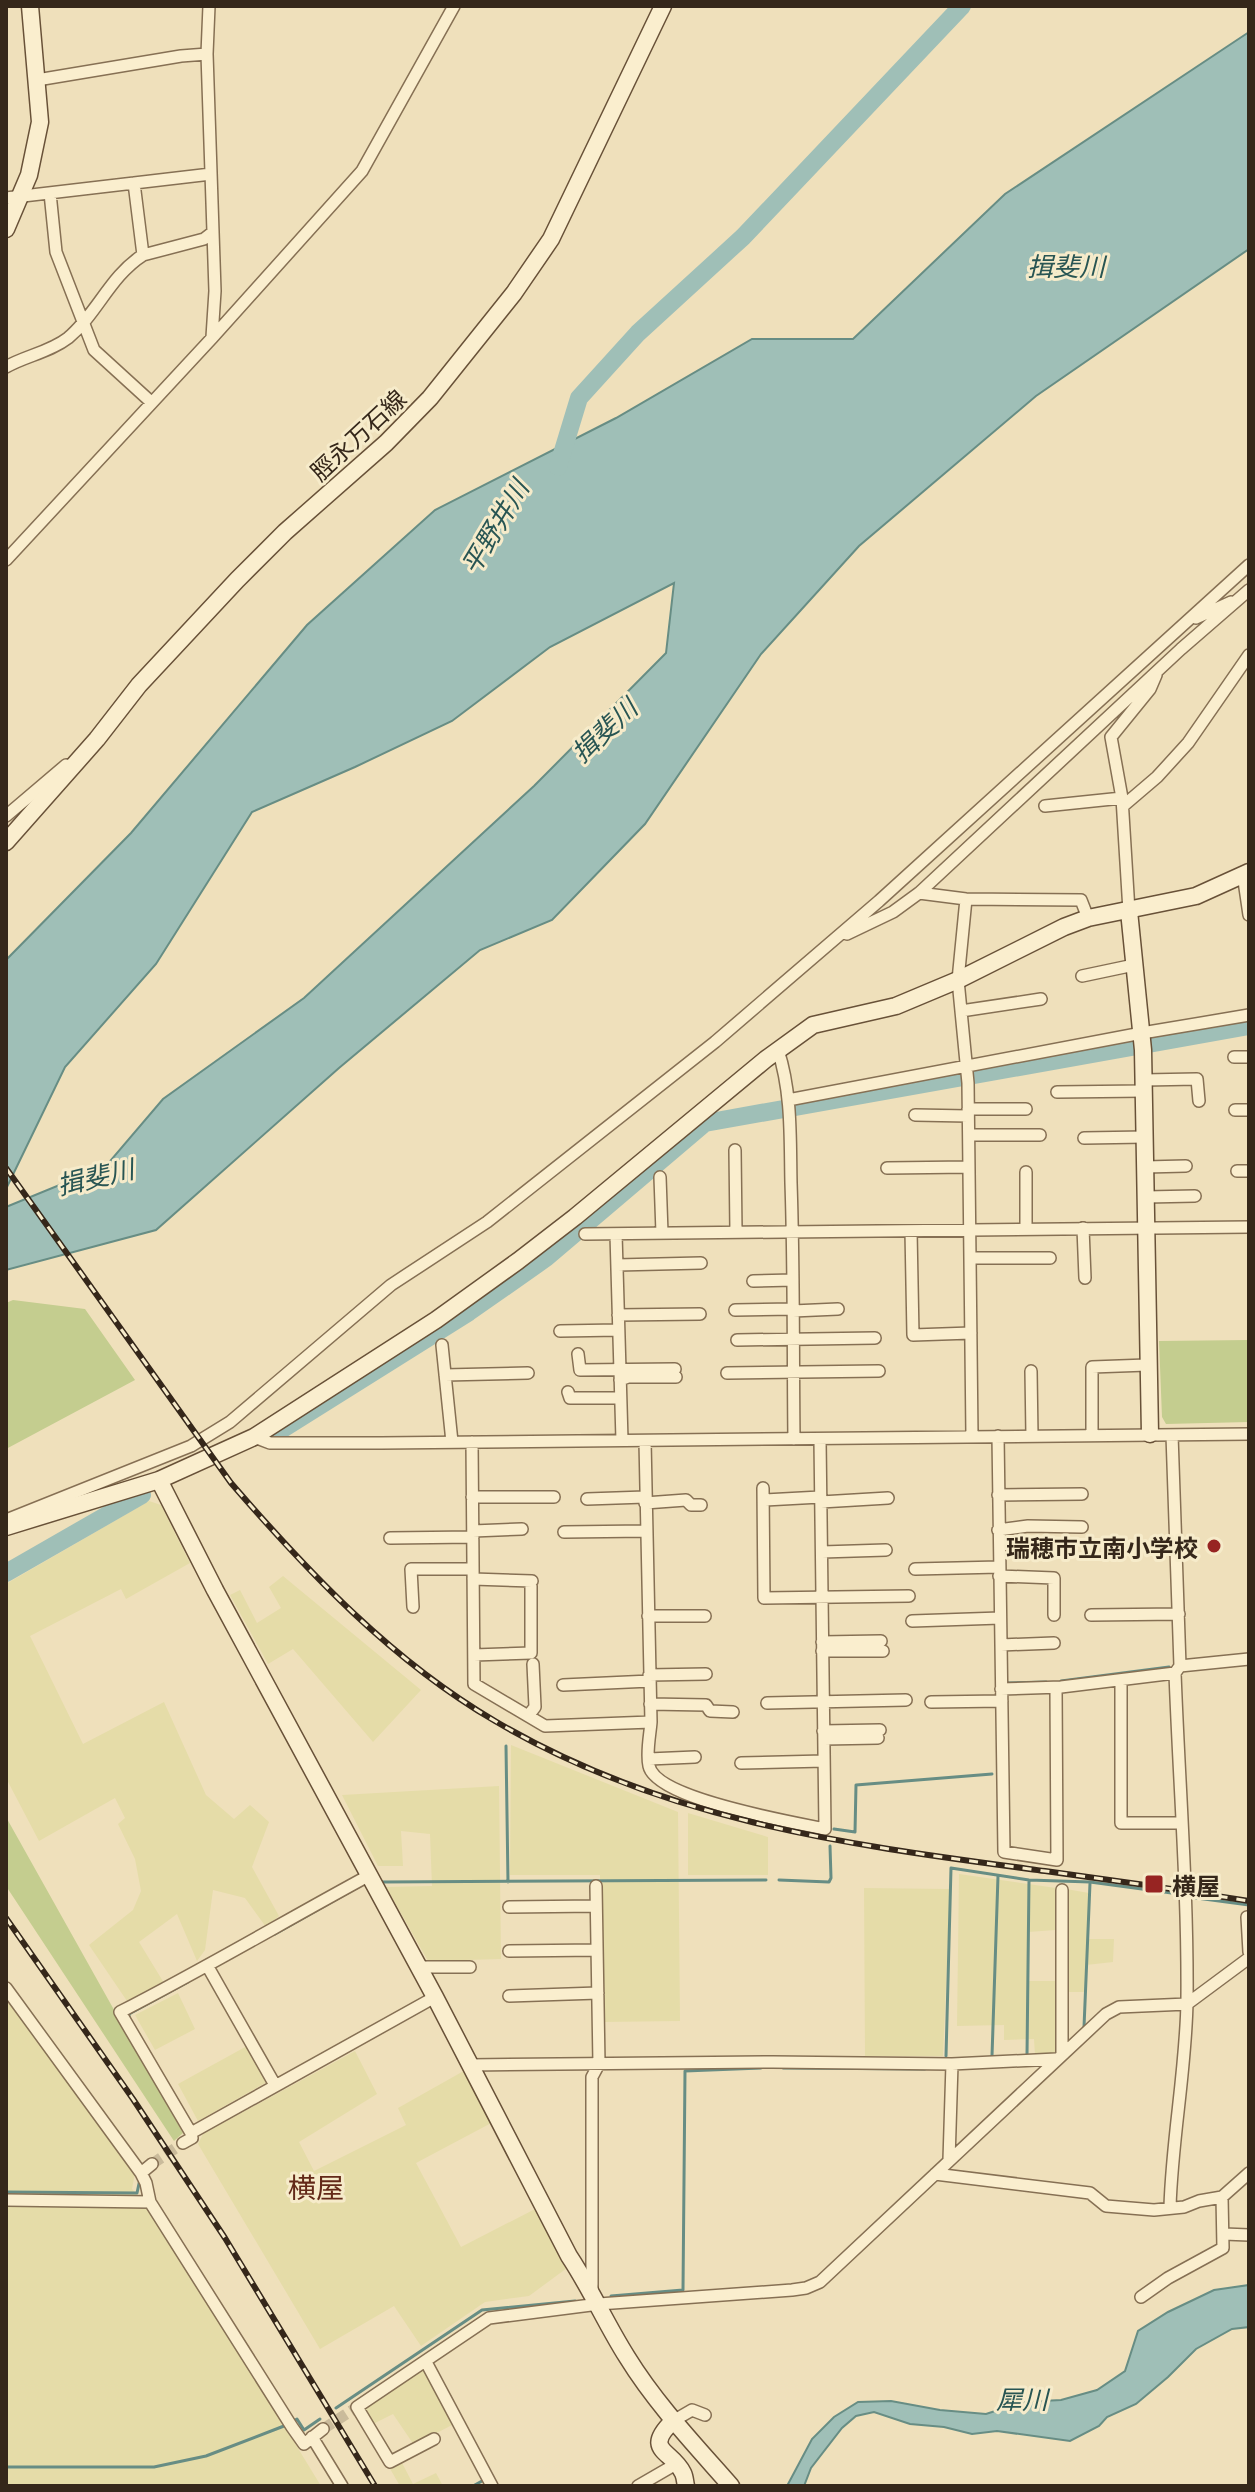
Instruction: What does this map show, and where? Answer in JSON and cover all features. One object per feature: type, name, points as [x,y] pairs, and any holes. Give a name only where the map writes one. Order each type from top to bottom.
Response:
[{"type":"street","points":[[6,229],[13,198],[38,143],[40,122],[30,6]]},
{"type":"street","points":[[209,6],[207,54],[215,291],[212,338]]},
{"type":"street","points":[[6,560],[362,171],[454,6]]},
{"type":"street","name":"脛永万石線","points":[[6,842],[97,739],[139,685],[237,580],[285,532],[386,443],[430,398],[514,293],[551,239],[663,6]]},
{"type":"street","points":[[37,80],[207,54]]},
{"type":"street","points":[[13,198],[211,174]]},
{"type":"street","points":[[134,183],[143,255]]},
{"type":"street","points":[[50,193],[56,252],[94,350],[151,402]]},
{"type":"street","points":[[6,367],[68,337],[121,271],[143,255],[204,239],[213,232]]},
{"type":"street","points":[[6,1520],[191,1446],[230,1422],[391,1285],[487,1222],[715,1042],[832,941],[1249,565]]},
{"type":"street","points":[[1183,624],[1246,593]]},
{"type":"street","points":[[832,941],[893,912],[919,893],[1246,593]]},
{"type":"street","points":[[1045,806],[1122,802],[1157,777],[1188,743],[1249,655]]},
{"type":"street","points":[[1150,1434],[1143,1050],[1122,802],[1111,737],[1150,689],[1158,671]]},
{"type":"street","points":[[6,816],[97,739]]},
{"type":"street","points":[[6,1527],[159,1480],[254,1437],[436,1320],[518,1261],[813,1025],[896,1006],[1088,918],[1196,896],[1246,873],[1249,915]]},
{"type":"street","points":[[919,893],[966,899],[1081,900],[1088,918]]},
{"type":"street","points":[[966,899],[958,980],[969,1135],[972,1436]]},
{"type":"street","points":[[1082,976],[1134,965]]},
{"type":"street","points":[[961,1011],[1041,999]]},
{"type":"street","points":[[788,1100],[1249,1015]]},
{"type":"street","points":[[778,1050],[786,1075],[788,1100],[793,1231],[794,1439]]},
{"type":"street","points":[[1234,1057],[1249,1057]]},
{"type":"street","points":[[1057,1092],[1197,1079],[1199,1101]]},
{"type":"street","points":[[915,1115],[1026,1109]]},
{"type":"street","points":[[1235,1110],[1249,1110]]},
{"type":"street","points":[[969,1135],[1040,1135]]},
{"type":"street","points":[[1084,1138],[1145,1137]]},
{"type":"street","points":[[735,1150],[736,1232]]},
{"type":"street","points":[[1145,1167],[1186,1166]]},
{"type":"street","points":[[887,1168],[969,1167]]},
{"type":"street","points":[[1026,1172],[1026,1229]]},
{"type":"street","points":[[660,1177],[662,1233]]},
{"type":"street","points":[[1146,1197],[1195,1196]]},
{"type":"street","points":[[585,1234],[1249,1227]]},
{"type":"street","points":[[1083,1228],[1085,1278]]},
{"type":"street","points":[[911,1231],[913,1335],[971,1333]]},
{"type":"street","points":[[616,1234],[622,1440]]},
{"type":"street","points":[[971,1258],[1050,1258]]},
{"type":"street","points":[[617,1265],[701,1263]]},
{"type":"street","points":[[753,1281],[793,1280]]},
{"type":"street","points":[[735,1310],[838,1309]]},
{"type":"street","points":[[618,1315],[700,1314]]},
{"type":"street","points":[[560,1331],[618,1330]]},
{"type":"street","points":[[737,1340],[875,1338]]},
{"type":"street","points":[[442,1345],[452,1442]]},
{"type":"street","points":[[578,1354],[580,1370],[620,1375],[676,1373]]},
{"type":"street","points":[[1092,1435],[1092,1367],[1147,1365]]},
{"type":"street","points":[[727,1373],[879,1371]]},
{"type":"street","points":[[1031,1371],[1032,1436]]},
{"type":"street","points":[[445,1375],[528,1373]]},
{"type":"street","points":[[568,1392],[570,1398],[620,1398]]},
{"type":"street","points":[[254,1437],[270,1443],[1249,1434]]},
{"type":"street","points":[[1170,2207],[1171,2162],[1187,2004],[1172,1435]]},
{"type":"street","points":[[998,1436],[1004,1852],[1057,1860],[1056,1688]]},
{"type":"street","points":[[645,1441],[651,1722],[649,1766],[656,1780],[677,1792],[761,1816],[825,1829],[820,1440]]},
{"type":"street","points":[[472,1442],[474,1684],[545,1726],[651,1722]]},
{"type":"street","points":[[159,1480],[208,1578],[435,1997],[569,2256],[596,2298],[627,2357],[673,2421],[731,2486]]},
{"type":"street","points":[[888,1498],[820,1500],[764,1494],[764,1598],[909,1596]]},
{"type":"street","points":[[998,1495],[1082,1494]]},
{"type":"street","points":[[472,1497],[554,1497]]},
{"type":"street","points":[[587,1499],[686,1500],[691,1505],[701,1505]]},
{"type":"street","points":[[998,1530],[1028,1526],[1082,1527]]},
{"type":"street","points":[[390,1538],[522,1529]]},
{"type":"street","points":[[564,1532],[646,1531]]},
{"type":"street","points":[[822,1552],[886,1550]]},
{"type":"street","points":[[413,1607],[411,1569],[473,1574],[532,1584],[531,1653],[474,1655]]},
{"type":"street","points":[[915,1569],[999,1572],[1054,1578],[1054,1615]]},
{"type":"street","points":[[1091,1615],[1179,1614]]},
{"type":"street","points":[[648,1616],[705,1616]]},
{"type":"street","points":[[912,1621],[1000,1618]]},
{"type":"street","points":[[1001,1645],[1054,1643]]},
{"type":"street","points":[[822,1647],[882,1646]]},
{"type":"street","points":[[931,1702],[1121,1680],[1249,1659]]},
{"type":"street","points":[[528,1716],[535,1707],[533,1664]]},
{"type":"street","points":[[563,1685],[706,1674]]},
{"type":"street","points":[[1121,1680],[1121,1823],[1181,1823]]},
{"type":"street","points":[[767,1703],[906,1700]]},
{"type":"street","points":[[650,1704],[706,1705],[710,1711],[733,1712]]},
{"type":"street","points":[[824,1735],[879,1734]]},
{"type":"street","points":[[649,1759],[695,1757]]},
{"type":"street","points":[[741,1763],[824,1761]]},
{"type":"street","points":[[183,2143],[192,2138],[191,2133],[120,2012],[208,1967],[284,1921],[368,1876]]},
{"type":"street","points":[[596,1886],[599,2064],[592,2077],[596,2298]]},
{"type":"street","points":[[1059,2057],[1062,1890]]},
{"type":"street","points":[[509,1907],[596,1906]]},
{"type":"street","points":[[434,2439],[390,2462],[357,2407],[489,2318],[596,2298],[806,2288],[820,2282],[1106,2014],[1119,2007],[1187,2004],[1249,1955],[1247,1917]]},
{"type":"street","points":[[509,1951],[597,1950]]},
{"type":"street","points":[[208,1967],[275,2085]]},
{"type":"street","points":[[418,1967],[470,1967]]},
{"type":"street","points":[[6,1988],[141,2173],[150,2202],[304,2444],[323,2429]]},
{"type":"street","points":[[509,1996],[598,1993]]},
{"type":"street","points":[[191,2133],[435,1997]]},
{"type":"street","points":[[470,2065],[952,2064],[1059,2057]]},
{"type":"street","points":[[949,2160],[952,2064]]},
{"type":"street","points":[[141,2173],[152,2164]]},
{"type":"street","points":[[935,2174],[1090,2193],[1106,2206],[1154,2210],[1184,2207],[1222,2197],[1249,2173]]},
{"type":"street","points":[[1141,2297],[1168,2278],[1223,2248],[1222,2197]]},
{"type":"street","points":[[6,2200],[150,2202]]},
{"type":"street","points":[[1224,2234],[1249,2235]]},
{"type":"street","points":[[426,2362],[492,2486]]},
{"type":"street","points":[[686,2486],[683,2473],[661,2451],[662,2432],[692,2410],[705,2415]]},
{"type":"street","points":[[312,2437],[342,2486]]},
{"type":"street","points":[[638,2486],[676,2464]]},
{"type":"shaded area","points":[[149,1501],[161,1505],[190,1563],[126,1599],[121,1589],[30,1636],[83,1744],[164,1702],[206,1795],[234,1819],[250,1805],[269,1822],[252,1867],[279,1916],[266,1927],[245,1898],[213,1890],[205,1950],[197,1961],[177,1914],[139,1942],[164,1983],[127,2001],[89,1945],[133,1910],[141,1891],[135,1859],[118,1824],[125,1818],[115,1798],[39,1841],[6,1778],[6,1584]]},
{"type":"shaded area","points":[[283,1576],[421,1690],[373,1742],[293,1649],[268,1664],[230,1595],[240,1590],[257,1623],[281,1608],[269,1587]]},
{"type":"shaded area","points":[[511,1745],[678,1812],[680,2021],[602,2022],[600,1875],[510,1875]]},
{"type":"shaded area","points":[[499,1786],[501,1959],[428,1961],[386,1887],[432,1886],[430,1834],[401,1831],[403,1866],[378,1866],[342,1795]]},
{"type":"shaded area","points":[[688,1813],[768,1837],[768,1875],[688,1875]]},
{"type":"shaded area","points":[[959,1874],[1056,1888],[1055,1930],[1028,1932],[1028,1981],[1055,1981],[1055,2053],[1035,2055],[1034,2039],[1004,2040],[1004,2025],[957,2026]]},
{"type":"shaded area","points":[[864,1888],[950,1889],[943,2056],[865,2056]]},
{"type":"shaded area","points":[[1066,1889],[1089,1893],[1087,1939],[1114,1939],[1113,1962],[1086,1965],[1085,1992],[1066,1992]]},
{"type":"shaded area","points":[[178,1993],[195,2029],[155,2050],[135,2015]]},
{"type":"shaded area","points":[[6,1998],[135,2173],[132,2189],[153,2211],[321,2486],[6,2486]]},
{"type":"shaded area","points":[[247,2046],[267,2082],[198,2121],[178,2084]]},
{"type":"shaded area","points":[[355,2051],[377,2094],[299,2142],[314,2171],[406,2125],[398,2108],[469,2068],[495,2121],[416,2163],[461,2247],[537,2208],[567,2268],[529,2296],[485,2302],[421,2346],[394,2306],[320,2349],[198,2144],[203,2134]]},
{"type":"shaded area","points":[[424,2369],[452,2425],[414,2445],[393,2414],[371,2425],[362,2409]]},
{"type":"shaded area","points":[[401,2461],[413,2484],[436,2473],[443,2486],[400,2486],[389,2467]]},
{"type":"green space","points":[[13,1300],[85,1309],[135,1380],[6,1449],[6,1303]]},
{"type":"green space","points":[[1249,1340],[1249,1422],[1166,1424],[1162,1417],[1159,1341]]},
{"type":"green space","points":[[6,1817],[183,2133],[174,2141],[6,1886]]},
{"type":"water","name":"揖斐川","points":[[1249,32],[1249,249],[1036,396],[859,546],[761,654],[645,824],[552,920],[480,950],[339,1068],[156,1230],[6,1270],[6,1207],[106,1166],[163,1099],[304,998],[534,786],[666,653],[674,583],[550,647],[452,721],[252,812],[156,964],[65,1067],[6,1189],[6,960],[131,833],[307,625],[435,510],[616,418],[752,339],[853,339],[1005,194]]},
{"type":"water","points":[[1249,2285],[1249,2327],[1232,2329],[1196,2349],[1136,2404],[1107,2417],[1099,2426],[1070,2441],[997,2431],[972,2434],[944,2427],[910,2424],[874,2412],[856,2416],[842,2428],[811,2468],[804,2486],[787,2486],[812,2439],[834,2417],[858,2402],[891,2401],[986,2414],[1023,2402],[1061,2400],[1097,2390],[1125,2371],[1138,2331],[1168,2312],[1214,2290]]},
{"type":"waterway","name":"平野井川","points":[[558,467],[579,398],[638,333],[743,237],[962,6]]},
{"type":"waterway","points":[[276,1433],[469,1312],[546,1258],[705,1123],[1249,1026]]},
{"type":"waterway","points":[[6,1573],[142,1495]]},
{"type":"waterway","points":[[1061,1681],[1169,1667]]},
{"type":"waterway","points":[[1006,1683],[1046,1682]]},
{"type":"waterway","points":[[506,1746],[508,1882]]},
{"type":"waterway","points":[[834,1829],[855,1832],[856,1785],[992,1774]]},
{"type":"waterway","points":[[779,1880],[829,1882],[830,1846]]},
{"type":"waterway","points":[[946,2056],[951,1868],[1029,1880],[1090,1882],[1179,1894]]},
{"type":"waterway","points":[[992,2056],[998,1876]]},
{"type":"waterway","points":[[382,1882],[766,1880]]},
{"type":"waterway","points":[[1027,2056],[1029,1880]]},
{"type":"waterway","points":[[1084,2027],[1090,1883]]},
{"type":"waterway","points":[[275,1934],[362,1885]]},
{"type":"waterway","points":[[1189,1897],[1249,1905]]},
{"type":"waterway","points":[[129,2020],[129,2014],[188,1982]]},
{"type":"waterway","points":[[611,2296],[683,2290],[685,2071],[761,2068]]},
{"type":"waterway","points":[[783,2068],[925,2069]]},
{"type":"waterway","points":[[6,2192],[137,2193],[140,2179]]},
{"type":"waterway","points":[[336,2408],[482,2310],[575,2301]]},
{"type":"waterway","points":[[293,2421],[297,2419],[304,2430],[320,2419]]},
{"type":"waterway","points":[[6,2467],[154,2467],[206,2456],[284,2426]]},
{"type":"waterway","points":[[473,2486],[482,2481]]},
{"type":"tunnel","points":[[152,2164],[183,2143]]},
{"type":"tunnel","points":[[323,2429],[357,2407]]},
{"type":"railway","points":[[6,1168],[231,1483],[261,1517],[322,1582],[387,1643],[421,1671],[495,1721],[560,1756],[627,1784],[762,1824],[902,1851],[1249,1901]]},
{"type":"railway","points":[[6,1918],[133,2099],[225,2238],[375,2486]]},
{"type":"place","name":"瑞穂市立南小学校","points":[[1214,1546]]},
{"type":"place","name":"横屋","points":[[1154,1884]]},
{"type":"district","name":"横屋","points":[[316,2186]]},
{"type":"water label","name":"犀川","points":[[1022,2397]]}]
